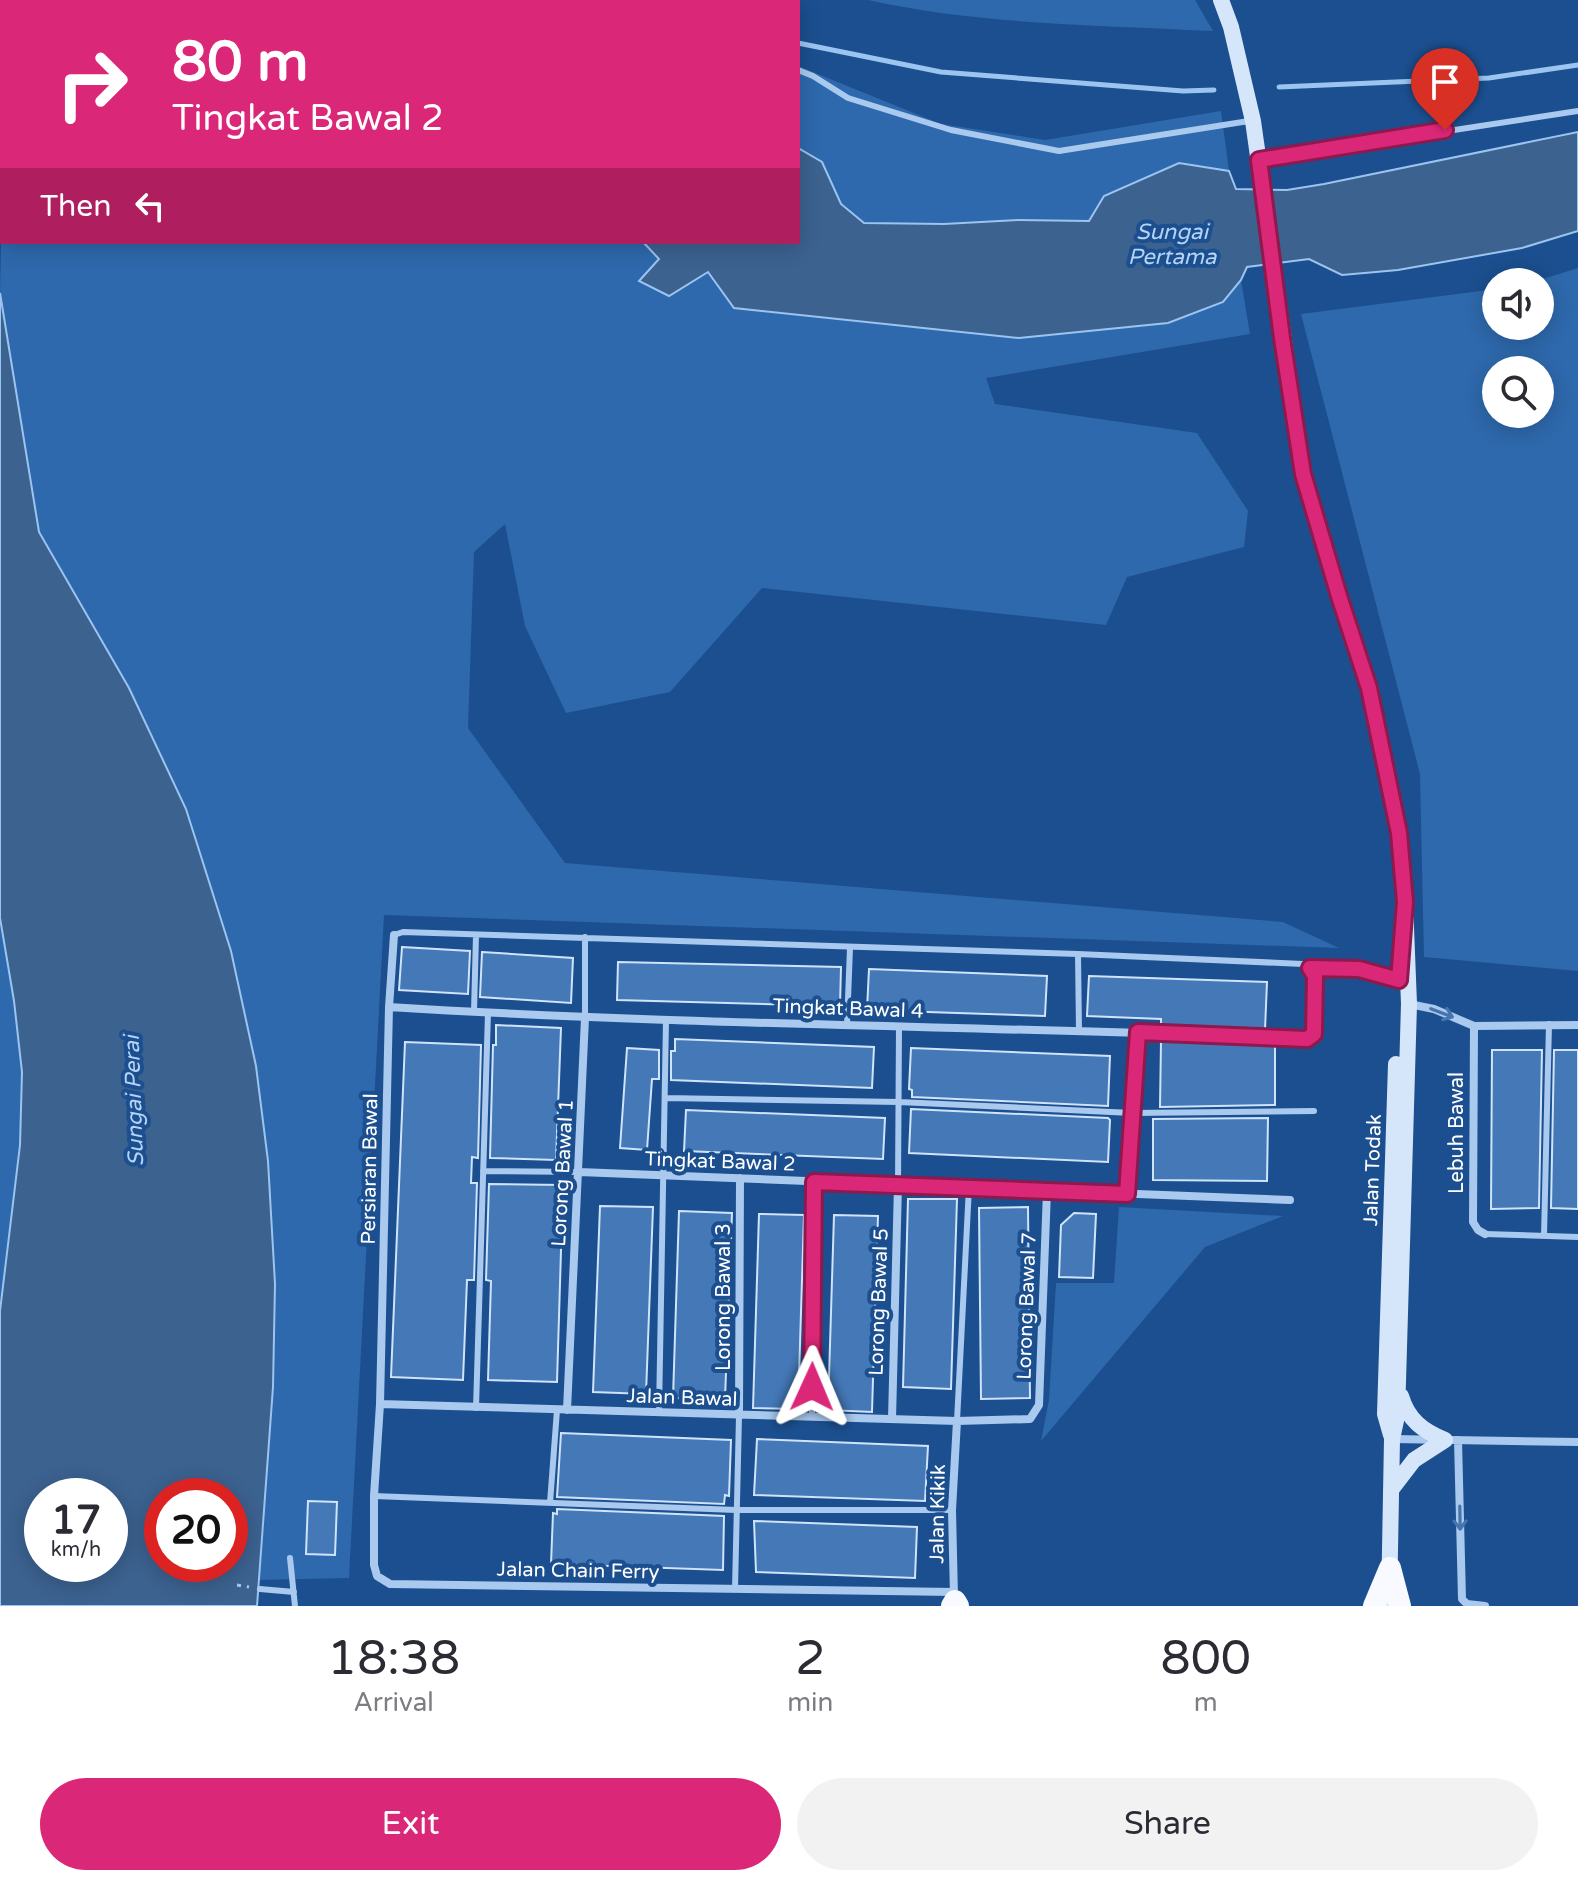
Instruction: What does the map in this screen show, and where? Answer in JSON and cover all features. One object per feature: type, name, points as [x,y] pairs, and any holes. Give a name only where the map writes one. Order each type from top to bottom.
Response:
[{"type":"highway","points":[[1374,1606],[1390,1568]]},
{"type":"highway","points":[[1390,1568],[1400,1606]]},
{"type":"main road","name":"Jalan Todak","points":[[1221,0],[1231,27],[1253,121],[1303,474],[1369,688],[1399,833],[1409,1004],[1397,1416],[1392,1439],[1390,1491],[1389,1606]]},
{"type":"main road","name":"Jalan Todak","points":[[1392,1439],[1385,1401],[1399,980],[1405,902]]},
{"type":"main road","points":[[1398,1387],[1411,1418],[1431,1434],[1452,1440]]},
{"type":"main road","points":[[1390,1491],[1414,1460],[1452,1440]]},
{"type":"street","name":"Persiaran Bawal","points":[[380,1404],[389,1007],[394,935]]},
{"type":"street","points":[[1310,968],[1359,969],[1399,980]]},
{"type":"street","name":"Tingkat Bawal 4","points":[[389,1007],[585,1018],[1307,1039],[1314,1034],[1315,976],[1310,968]]},
{"type":"street","points":[[1409,1004],[1434,1009],[1474,1026],[1578,1025]]},
{"type":"street","name":"Lorong Bawal 1","points":[[567,1410],[585,1018]]},
{"type":"street","name":"Lebuh Bawal","points":[[1474,1026],[1473,1222],[1485,1234]]},
{"type":"street","points":[[1127,1194],[1138,1032]]},
{"type":"street","name":"Tingkat Bawal 2","points":[[579,1172],[1290,1200]]},
{"type":"street","name":"Lorong Bawal 3","points":[[739,1416],[740,1178]]},
{"type":"street","name":"Lorong Bawal 5","points":[[892,1419],[898,1185]]},
{"type":"street","name":"Lorong Bawal 7","points":[[1030,1419],[1039,1405],[1047,1191]]},
{"type":"street","name":"Jalan Bawal","points":[[380,1404],[739,1416],[957,1421],[1030,1419]]},
{"type":"street","name":"Jalan Chain Ferry","points":[[380,1404],[374,1496],[374,1565],[377,1576],[390,1584],[735,1589],[955,1602]]},
{"type":"street","name":"Jalan Kikik","points":[[955,1602],[952,1510],[957,1421]]},
{"type":"street","points":[[1392,1439],[1578,1442]]},
{"type":"street","points":[[1452,1440],[1462,1599],[1467,1604],[1485,1606]]},
{"type":"lane","points":[[800,71],[848,98],[951,130],[1059,151],[1253,121]]},
{"type":"lane","points":[[1260,167],[1578,111]]},
{"type":"lane","points":[[394,935],[403,932],[585,937],[1078,954],[1303,964],[1310,968]]},
{"type":"lane","points":[[474,1012],[476,935]]},
{"type":"lane","name":"Lorong Bawal 1","points":[[585,937],[585,1018]]},
{"type":"lane","points":[[847,1025],[850,948]]},
{"type":"lane","points":[[1078,954],[1079,1031]]},
{"type":"lane","points":[[476,1408],[488,1013]]},
{"type":"lane","points":[[659,1413],[666,1020]]},
{"type":"lane","points":[[1544,1236],[1549,1024]]},
{"type":"lane","points":[[898,1185],[899,1027]]},
{"type":"lane","points":[[666,1098],[899,1102],[1132,1113],[1314,1111]]},
{"type":"lane","name":"Tingkat Bawal 2","points":[[483,1171],[579,1172]]},
{"type":"lane","points":[[812,1416],[814,1182]]},
{"type":"lane","points":[[957,1421],[969,1187]]},
{"type":"lane","points":[[1485,1234],[1578,1237]]},
{"type":"lane","points":[[550,1503],[557,1410]]},
{"type":"lane","points":[[735,1589],[739,1416]]},
{"type":"lane","points":[[374,1496],[736,1510],[952,1510]]},
{"type":"lane","points":[[290,1558],[295,1606]]},
{"type":"lane","points":[[260,1589],[294,1592]]},
{"type":"shaded area","points":[[868,0],[1195,0],[1213,31],[996,19]]},
{"type":"shaded area","points":[[800,67],[941,124],[1045,140],[1221,111],[1229,171],[1179,163],[1104,196],[1090,221],[864,223],[841,204],[822,162],[800,149]]},
{"type":"shaded area","points":[[1,244],[645,244],[660,259],[708,272],[1223,302],[1241,280],[1250,334],[986,378],[995,404],[1197,433],[1248,511],[1244,547],[1127,577],[1106,625],[762,588],[670,692],[566,713],[525,626],[505,524],[474,552],[468,728],[565,863],[1283,922],[1339,948],[384,915],[349,1578],[259,1580],[273,1387],[275,1284],[268,1161],[256,1066],[231,951],[186,809],[129,688],[39,532],[0,293]]},
{"type":"shaded area","points":[[1578,268],[1578,971],[1424,957],[1420,774],[1301,314],[1482,291],[1482,340],[1554,340],[1554,275]]},
{"type":"shaded area","points":[[0,918],[19,1032],[23,1100],[17,1191],[0,1311]]},
{"type":"shaded area","points":[[1119,1207],[1283,1216],[1205,1247],[1041,1441],[1049,1400],[1056,1283],[1114,1283]]},
{"type":"water","name":"Sungai Pertama","points":[[1578,132],[1578,231],[1522,248],[1398,270],[1342,275],[1309,259],[1247,267],[1241,280],[1223,302],[1168,323],[1019,338],[734,308],[708,272],[669,296],[639,281],[659,259],[645,244],[800,244],[800,149],[822,162],[841,204],[864,223],[1089,221],[1104,196],[1179,163],[1229,171],[1236,189],[1287,190]]},
{"type":"water","name":"Sungai Perai","points":[[0,293],[39,532],[129,688],[186,809],[231,951],[256,1066],[268,1161],[275,1284],[273,1387],[257,1606],[0,1606],[0,1311],[20,1145],[22,1072],[0,918]]},
{"type":"building","points":[[402,947],[470,951],[468,994],[399,990]]},
{"type":"building","points":[[482,952],[573,958],[571,1003],[480,997]]},
{"type":"building","points":[[618,962],[841,967],[840,1006],[617,1000]]},
{"type":"building","points":[[869,969],[1047,976],[1045,1016],[867,1010]]},
{"type":"building","points":[[1089,976],[1267,982],[1265,1030],[1161,1027],[1161,1019],[1087,1016]]},
{"type":"building","points":[[496,1025],[561,1028],[556,1160],[490,1158]]},
{"type":"building","points":[[675,1039],[874,1047],[872,1088],[671,1080],[671,1051],[675,1051]]},
{"type":"building","points":[[1161,1041],[1275,1045],[1275,1105],[1160,1107]]},
{"type":"building","points":[[405,1042],[481,1045],[478,1158],[472,1157],[471,1183],[477,1183],[474,1280],[467,1280],[463,1380],[391,1377]]},
{"type":"building","points":[[627,1048],[659,1050],[659,1079],[652,1079],[647,1150],[620,1148]]},
{"type":"building","points":[[911,1048],[1110,1056],[1108,1106],[912,1097],[912,1090],[909,1089]]},
{"type":"building","points":[[1492,1050],[1542,1050],[1539,1208],[1491,1209]]},
{"type":"building","points":[[1554,1050],[1578,1050],[1578,1209],[1551,1208]]},
{"type":"building","points":[[911,1109],[1108,1118],[1108,1162],[909,1153]]},
{"type":"building","points":[[686,1110],[885,1118],[883,1159],[684,1151]]},
{"type":"building","points":[[1268,1118],[1267,1181],[1153,1180],[1153,1119]]},
{"type":"building","points":[[489,1184],[563,1185],[557,1382],[488,1380],[491,1281],[486,1280]]},
{"type":"building","points":[[908,1199],[957,1199],[951,1389],[903,1387]]},
{"type":"building","points":[[600,1206],[653,1207],[646,1394],[593,1392]]},
{"type":"building","points":[[1028,1207],[1030,1398],[981,1399],[979,1208]]},
{"type":"building","points":[[679,1211],[732,1213],[725,1399],[673,1398]]},
{"type":"building","points":[[1074,1213],[1096,1214],[1093,1278],[1059,1277],[1061,1225]]},
{"type":"building","points":[[759,1214],[804,1215],[798,1409],[753,1408]]},
{"type":"building","points":[[834,1215],[878,1216],[872,1412],[828,1410]]},
{"type":"building","points":[[561,1433],[731,1440],[729,1496],[725,1495],[724,1504],[557,1497]]},
{"type":"building","points":[[757,1439],[928,1446],[925,1501],[754,1495]]},
{"type":"building","points":[[308,1501],[337,1502],[335,1555],[306,1554]]},
{"type":"building","points":[[557,1509],[724,1516],[723,1570],[551,1564],[553,1513],[557,1514]]},
{"type":"building","points":[[754,1521],[917,1527],[915,1578],[756,1572]]},
{"type":"waterway","points":[[800,43],[941,72],[1183,91],[1214,90]]},
{"type":"waterway","points":[[1279,87],[1489,78],[1578,65]]},
{"type":"route","points":[[812,1387],[814,1182],[1127,1194],[1138,1032],[1307,1039],[1314,1034],[1315,976],[1310,968],[1359,969],[1399,980],[1405,902],[1399,833],[1369,688],[1303,474],[1259,160],[1445,130]]}]
